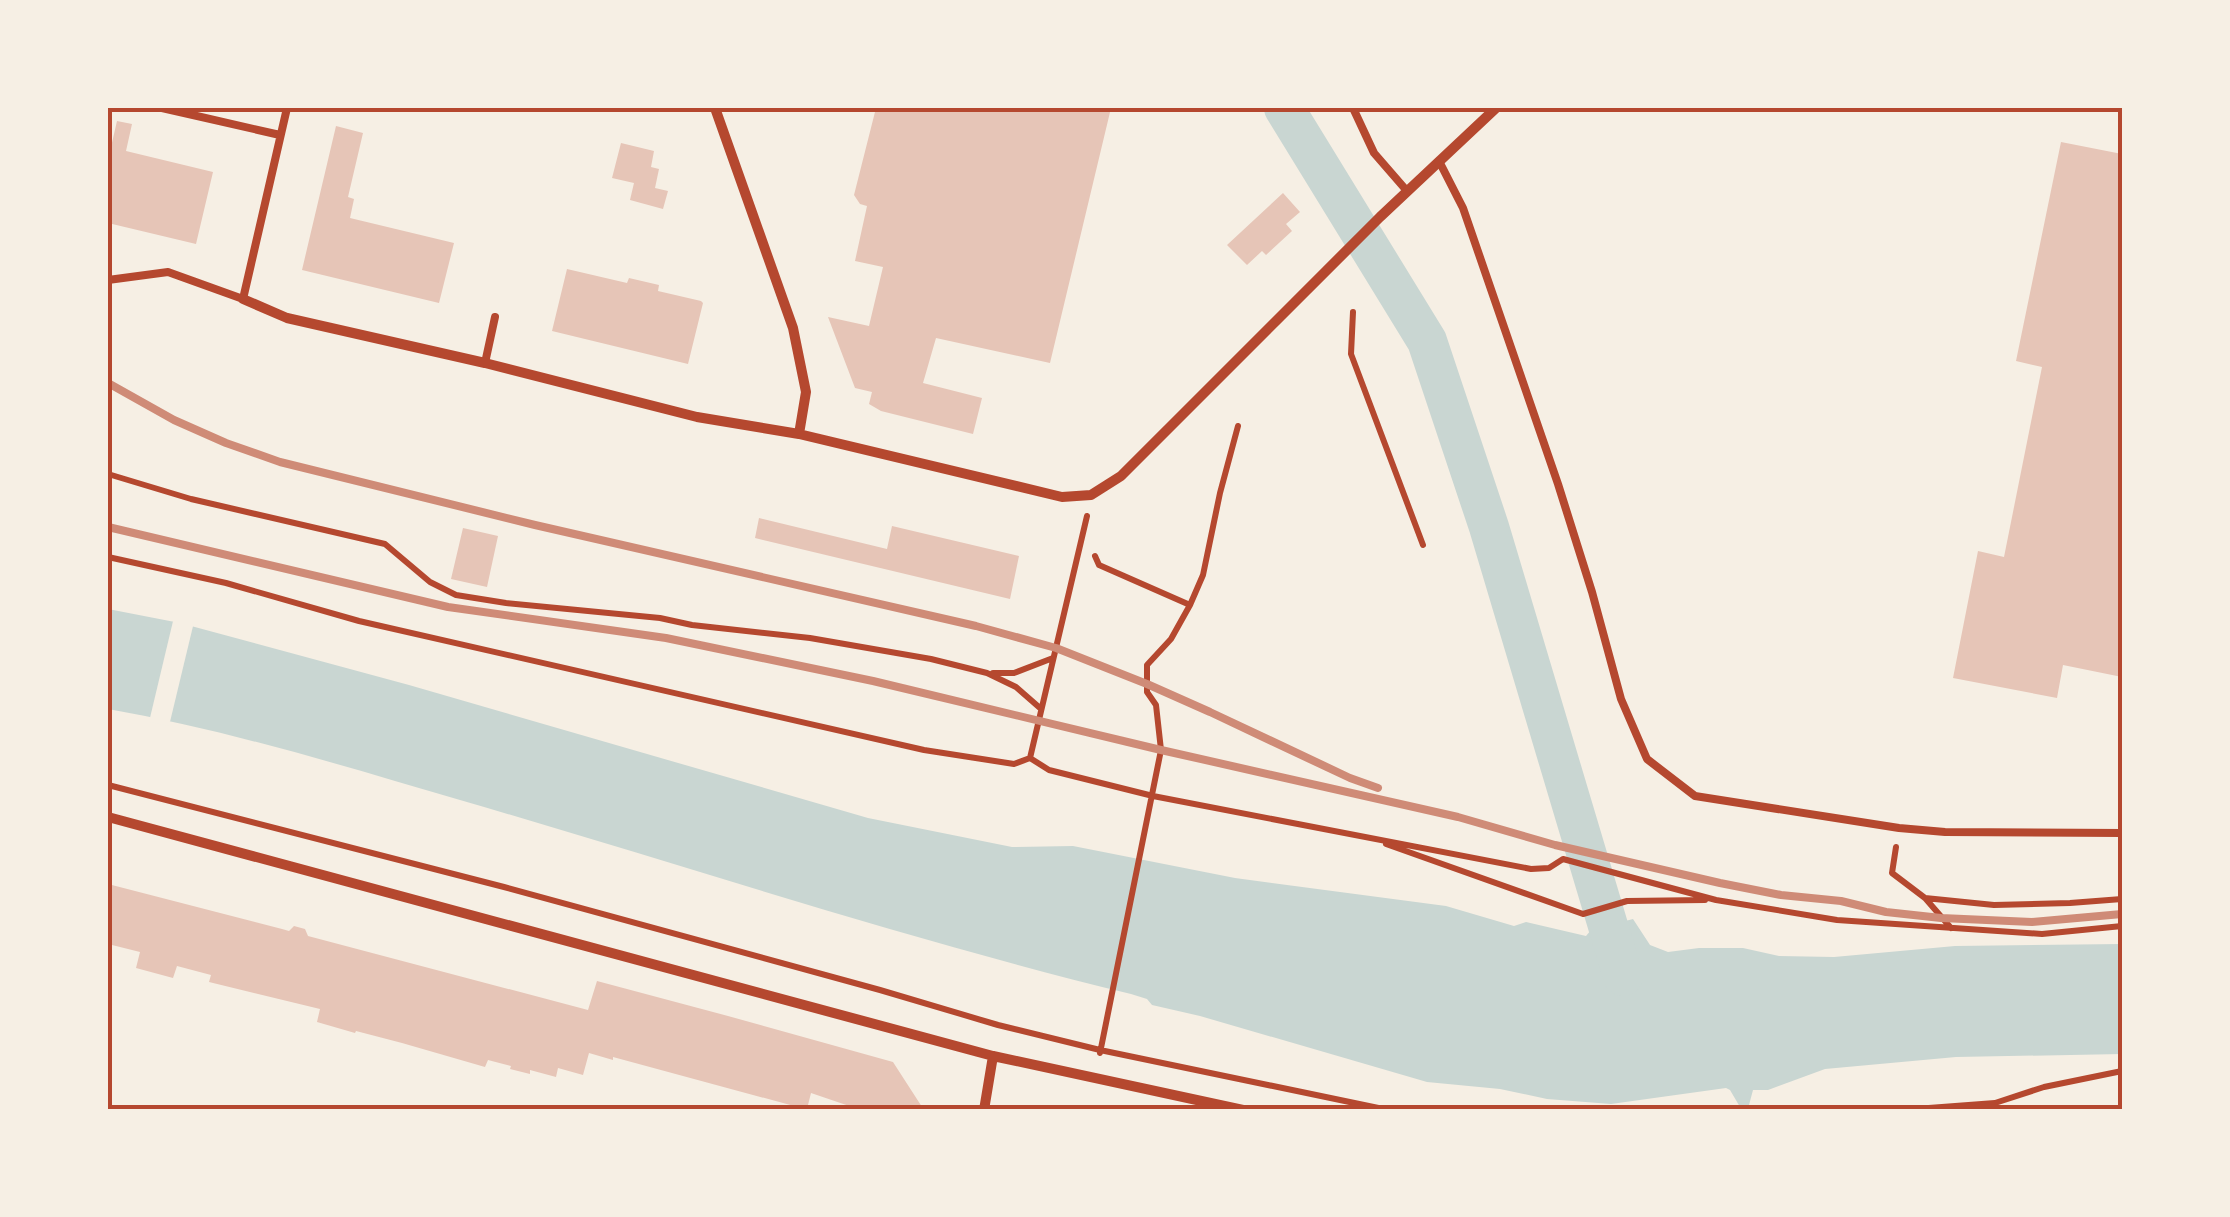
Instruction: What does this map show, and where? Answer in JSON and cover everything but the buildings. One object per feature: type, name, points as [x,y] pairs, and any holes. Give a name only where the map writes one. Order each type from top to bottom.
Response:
[{"type":"street","points":[[715,108],[793,328],[806,392],[799,434]]},
{"type":"street","points":[[243,299],[288,318],[698,418],[799,434],[1062,497],[1091,495],[1122,476],[1407,191],[1496,108]]},
{"type":"street","points":[[108,816],[994,1056],[1243,1110]]},
{"type":"street","points":[[984,1110],[994,1056]]},
{"type":"lane","points":[[162,108],[280,136]]},
{"type":"lane","points":[[108,280],[168,272],[243,299],[287,108]]},
{"type":"lane","points":[[1353,108],[1374,153],[1407,191]]},
{"type":"lane","points":[[1439,161],[1463,208],[1558,484],[1621,699],[1647,759],[1695,796],[1899,828],[2122,832]]},
{"type":"lane","points":[[485,364],[496,317]]},
{"type":"path","points":[[1353,312],[1351,354],[1423,545]]},
{"type":"path","points":[[1100,1050],[1161,750],[1156,705],[1147,692],[1146,665],[1171,639],[1203,575],[1238,426]]},
{"type":"path","points":[[108,474],[191,499],[385,544],[430,582],[456,594],[810,638],[930,659],[987,673],[1016,687],[1040,708]]},
{"type":"path","points":[[1030,758],[1091,495]]},
{"type":"path","points":[[108,556],[226,583],[358,621],[924,750],[1014,764],[1030,758]]},
{"type":"path","points":[[1096,556],[1099,565],[1190,605]]},
{"type":"path","points":[[987,673],[1014,673],[1054,658]]},
{"type":"path","points":[[1030,758],[1049,770],[1152,799],[1531,868],[1549,868],[1563,859],[1716,900],[1836,920],[2042,934],[2122,926]]},
{"type":"path","points":[[108,785],[504,887],[998,1026],[1388,1110]]},
{"type":"path","points":[[1899,828],[1892,873],[1926,898],[1952,930]]},
{"type":"path","points":[[1366,837],[1583,914],[1627,901],[1716,900]]},
{"type":"path","points":[[1926,898],[1994,905],[2122,899]]},
{"type":"path","points":[[1902,1110],[1995,1103],[2122,1071]]},
{"type":"shaded area","points":[[108,609],[180,623],[409,685],[868,818],[1012,847],[1073,846],[1235,878],[1446,906],[1514,926],[1526,922],[1586,936],[1591,930],[1633,919],[1650,945],[1668,952],[1743,948],[1779,956],[1834,957],[1955,946],[2122,944],[2122,1054],[1956,1057],[1825,1069],[1768,1090],[1753,1090],[1749,1105],[1740,1107],[1726,1088],[1611,1104],[1427,1082],[1152,1005],[1131,994],[878,926],[329,762],[197,727],[108,709]]},
{"type":"pier","points":[[174,617],[194,622],[169,726],[149,722]]},
{"type":"waterway","points":[[1284,108],[1427,341],[1489,527],[1623,976]]},
{"type":"railway","points":[[108,383],[174,420],[280,462],[1056,648],[1147,684],[1378,788]]},
{"type":"railway","points":[[108,527],[448,607],[666,638],[873,681],[1458,817],[1555,845],[1781,895],[1941,918],[2032,922],[2122,914]]}]
